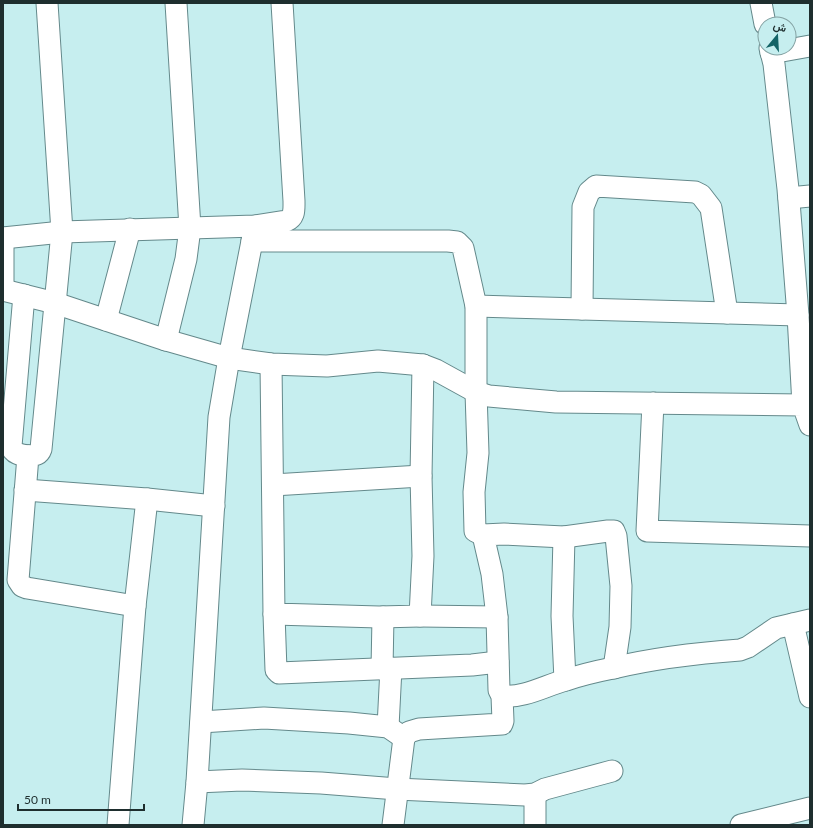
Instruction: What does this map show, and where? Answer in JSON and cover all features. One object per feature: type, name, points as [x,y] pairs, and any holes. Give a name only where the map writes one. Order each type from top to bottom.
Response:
[{"type":"street","points":[[24,295],[11,446],[12,449],[18,454],[28,456],[37,455],[40,453],[41,449],[61,255],[62,232],[47,3]]},
{"type":"street","points":[[166,340],[186,259],[190,228],[176,3]]},
{"type":"street","points":[[254,233],[286,222],[293,215],[294,208],[282,3]]},
{"type":"street","points":[[761,3],[763,16]]},
{"type":"street","points":[[797,47],[810,46]]},
{"type":"street","points":[[772,56],[788,198],[806,404],[810,425]]},
{"type":"street","points":[[582,309],[583,207],[589,192],[596,186],[695,192],[701,195],[711,208],[727,313]]},
{"type":"street","points":[[788,198],[810,196]]},
{"type":"street","points":[[806,404],[556,402],[489,396],[476,392],[423,364],[378,361],[327,366],[271,364],[229,358],[166,340],[55,303],[3,290],[3,238],[62,232],[190,228],[254,233],[457,242],[463,248],[476,306],[476,392],[478,453],[474,492],[475,531],[483,535],[504,534],[564,537],[608,531],[810,536]]},
{"type":"street","points":[[106,320],[130,229]]},
{"type":"street","points":[[193,825],[201,722],[217,430],[229,358],[254,233]]},
{"type":"street","points":[[476,306],[798,315]]},
{"type":"street","points":[[271,364],[276,670],[279,673],[472,665],[498,662]]},
{"type":"street","points":[[420,616],[423,556],[421,476],[423,364]]},
{"type":"street","points":[[647,531],[653,403]]},
{"type":"street","points":[[28,456],[17,575],[22,586],[135,606]]},
{"type":"street","points":[[273,485],[421,476]]},
{"type":"street","points":[[25,490],[147,499],[214,506]]},
{"type":"street","points":[[118,825],[135,606],[147,499]]},
{"type":"street","points":[[614,531],[616,536],[621,586],[620,627],[614,668]]},
{"type":"street","points":[[201,722],[264,718],[349,723],[396,732],[409,732],[419,729],[502,724],[502,696],[500,690],[498,662],[497,617],[492,574],[483,535]]},
{"type":"street","points":[[564,537],[562,616],[565,680]]},
{"type":"street","points":[[274,614],[383,617],[497,617]]},
{"type":"street","points":[[383,617],[387,668],[396,732],[398,789],[393,825]]},
{"type":"street","points":[[502,696],[512,697],[523,695],[565,680],[659,659],[740,650],[748,647],[776,628],[801,622],[810,698]]},
{"type":"street","points":[[197,782],[242,780],[321,783],[398,789],[525,795],[535,794],[545,789],[612,771]]},
{"type":"street","points":[[535,794],[535,825]]},
{"type":"street","points":[[741,825],[810,808]]}]
